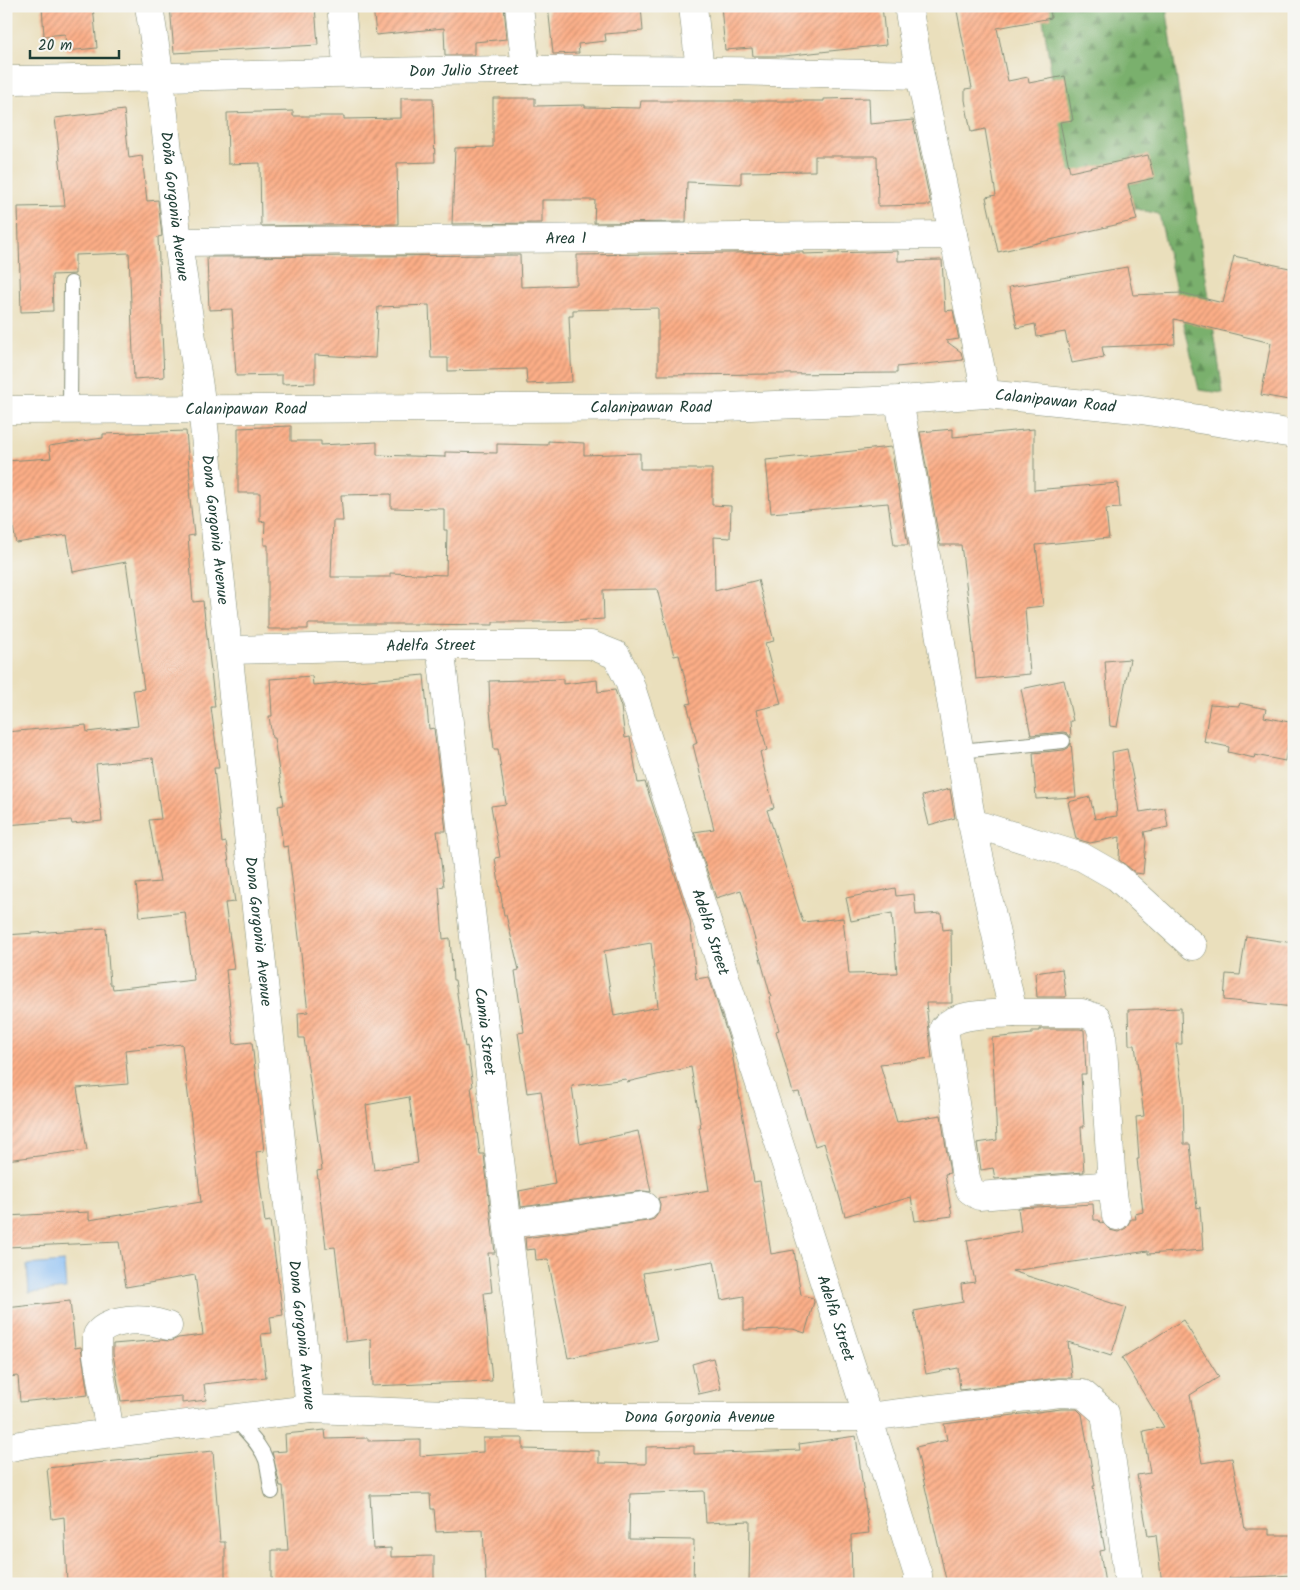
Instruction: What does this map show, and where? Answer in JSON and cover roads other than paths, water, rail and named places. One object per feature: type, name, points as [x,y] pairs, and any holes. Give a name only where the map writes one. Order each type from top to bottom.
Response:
[{"type":"street","name":"Doña Gorgonia Avenue","points":[[150,6],[178,242],[202,408]]},
{"type":"street","points":[[341,6],[348,73]]},
{"type":"street","points":[[519,6],[526,70]]},
{"type":"street","points":[[694,6],[700,71]]},
{"type":"street","points":[[908,6],[920,75],[986,394]]},
{"type":"street","name":"Don Julio Street","points":[[6,80],[526,70],[920,75]]},
{"type":"street","name":"Area 1","points":[[178,242],[953,235]]},
{"type":"street","name":"Calanipawan Road","points":[[6,410],[725,407],[899,400],[986,394],[1135,409],[1294,434]]},
{"type":"street","points":[[899,400],[972,823],[1013,1013]]},
{"type":"street","name":"Dona Gorgonia Avenue","points":[[202,408],[310,1409],[530,1417],[868,1417],[1060,1393],[1083,1394],[1105,1413],[1129,1584]]},
{"type":"street","name":"Adelfa Street","points":[[229,650],[440,645],[591,645],[616,655],[629,680],[868,1417],[918,1575],[918,1584]]},
{"type":"street","name":"Camia Street","points":[[440,645],[530,1417]]},
{"type":"street","points":[[972,823],[1082,857],[1117,877],[1193,946]]},
{"type":"street","points":[[1112,1185],[979,1196],[970,1190],[966,1178],[944,1028],[950,1022],[959,1018],[1013,1013],[1082,1013],[1097,1018],[1102,1032],[1112,1185],[1116,1216]]},
{"type":"street","points":[[508,1224],[645,1206]]},
{"type":"street","points":[[110,1433],[97,1355],[97,1336],[102,1330],[133,1320],[150,1321],[168,1326]]},
{"type":"street","points":[[6,1448],[31,1443],[310,1409]]},
{"type":"lane","points":[[70,409],[71,284]]},
{"type":"lane","points":[[960,751],[1063,741]]},
{"type":"lane","points":[[235,1418],[248,1435],[258,1444],[269,1472],[272,1492]]},
{"type":"water","points":[[64,1262],[66,1289],[29,1293],[27,1265]]}]
